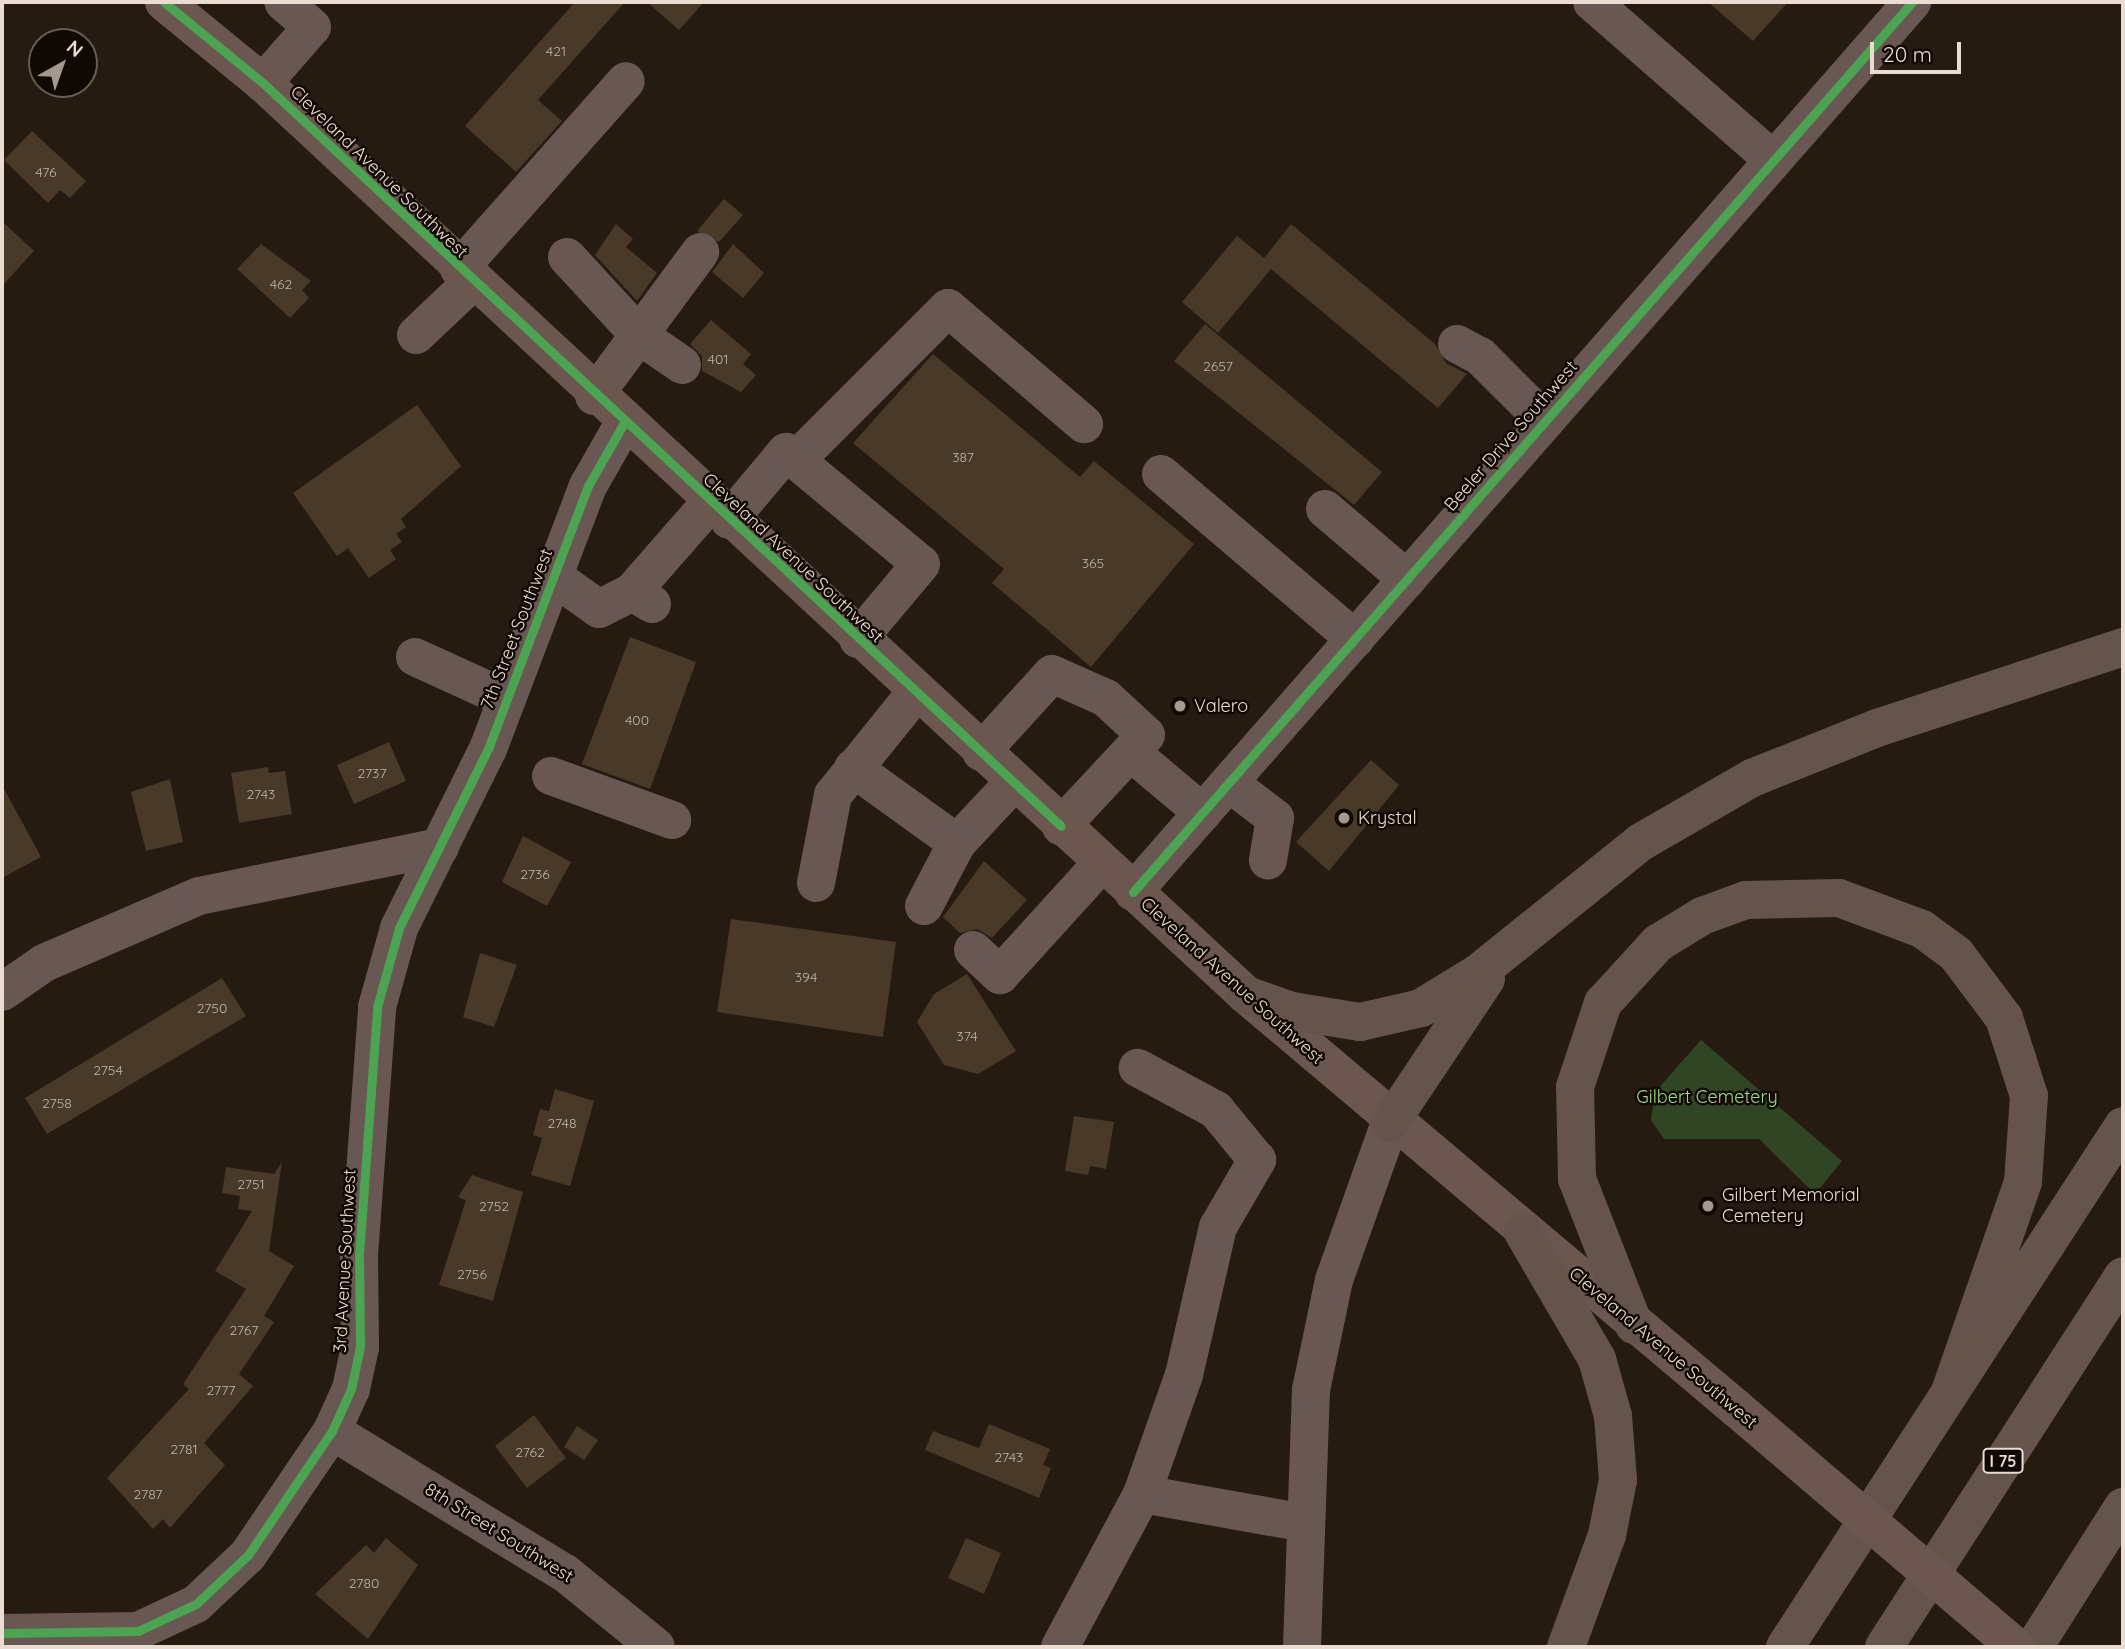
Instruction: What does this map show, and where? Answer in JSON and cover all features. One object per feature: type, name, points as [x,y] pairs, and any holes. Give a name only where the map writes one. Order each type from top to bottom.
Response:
[{"type":"highway","points":[[1246,995],[1328,1019],[1393,1018],[1446,996],[1641,842],[1752,778],[1877,728],[2123,647]]},
{"type":"highway","points":[[1634,1325],[1577,1179],[1574,1087],[1604,1003],[1658,943],[1702,916],[1769,897],[1839,898],[1912,924],[1955,954],[2004,1018],[2029,1096],[2020,1194],[1950,1392]]},
{"type":"highway","points":[[1390,1123],[1511,947]]},
{"type":"highway","points":[[1785,1647],[2123,1126]]},
{"type":"highway","points":[[1523,1232],[1597,1359],[1614,1416],[1618,1480],[1607,1535],[1566,1647]]},
{"type":"highway","name":"I 75","points":[[1884,1647],[2123,1276]]},
{"type":"highway","points":[[2034,1647],[2123,1507]]},
{"type":"main road","name":"Cleveland Avenue Southwest","points":[[164,2],[263,83],[594,396],[1133,892],[1390,1123],[1736,1408],[2016,1647]]},
{"type":"street","points":[[263,83],[312,27],[283,2]]},
{"type":"street","points":[[1592,2],[1773,160]]},
{"type":"street","name":"Beeler Drive Southwest","points":[[1133,892],[1229,783],[1366,641],[1407,579],[1913,2]]},
{"type":"street","points":[[416,335],[626,81]]},
{"type":"street","points":[[594,396],[700,252]]},
{"type":"street","points":[[567,257],[640,336],[682,365]]},
{"type":"street","points":[[796,460],[948,308],[1084,424]]},
{"type":"street","points":[[1457,344],[1480,356],[1545,421]]},
{"type":"street","name":"7th Street Southwest","points":[[440,847],[507,699],[589,486],[624,423]]},
{"type":"street","points":[[554,577],[599,609],[642,598],[720,512],[786,452],[920,564],[858,639]]},
{"type":"street","points":[[1161,474],[1366,641]]},
{"type":"street","points":[[1325,509],[1407,579]]},
{"type":"street","points":[[415,657],[507,699]]},
{"type":"street","points":[[981,752],[1052,674],[1106,698],[1146,735],[1061,826]]},
{"type":"street","points":[[816,883],[833,795],[916,692]]},
{"type":"street","points":[[1136,746],[1140,760],[1203,813]]},
{"type":"street","points":[[853,768],[957,843]]},
{"type":"street","points":[[551,776],[672,820]]},
{"type":"street","points":[[924,906],[957,843],[1014,782]]},
{"type":"street","points":[[1229,783],[1275,818],[1268,860]]},
{"type":"street","points":[[2,992],[44,963],[199,896],[440,847]]},
{"type":"street","name":"3rd Avenue Southwest","points":[[2,1633],[138,1631],[196,1604],[248,1555],[332,1431],[351,1389],[360,1347],[359,1255],[377,1007],[399,928],[440,847]]},
{"type":"street","points":[[972,950],[1000,975],[1102,863]]},
{"type":"street","points":[[1060,1647],[1142,1494],[1184,1375],[1218,1227],[1257,1160],[1216,1110],[1138,1068]]},
{"type":"street","points":[[1302,1647],[1311,1390],[1334,1280],[1390,1123]]},
{"type":"street","name":"8th Street Southwest","points":[[332,1431],[565,1573],[656,1647]]},
{"type":"street","points":[[1142,1494],[1305,1523]]},
{"type":"green space","name":"Gilbert Cemetery","points":[[1701,1040],[1842,1161],[1815,1194],[1759,1139],[1664,1139],[1651,1120],[1655,1092]]},
{"type":"building","points":[[575,2],[625,2],[538,100],[562,121],[516,172],[465,126]]},
{"type":"building","points":[[647,2],[704,2],[679,30]]},
{"type":"building","points":[[1708,2],[1788,2],[1753,41]]},
{"type":"building","points":[[32,131],[86,181],[70,198],[60,190],[48,203],[4,160]]},
{"type":"building","points":[[724,199],[743,215],[719,242],[697,231]]},
{"type":"building","points":[[2,221],[34,251],[2,286]]},
{"type":"building","points":[[616,224],[633,239],[626,247],[657,273],[637,301],[595,255]]},
{"type":"building","points":[[1291,224],[1435,344],[1446,363],[1467,374],[1438,408],[1271,269],[1218,333],[1182,302],[1237,236],[1264,258]]},
{"type":"building","points":[[261,244],[311,281],[302,290],[309,298],[290,318],[237,269]]},
{"type":"building","points":[[733,244],[764,273],[743,298],[712,272]]},
{"type":"building","points":[[711,320],[751,354],[743,364],[756,375],[741,392],[702,371],[702,356],[690,344]]},
{"type":"building","points":[[1205,324],[1382,472],[1354,505],[1174,361]]},
{"type":"building","points":[[933,354],[1080,477],[1094,461],[1194,544],[1091,667],[992,583],[1004,569],[853,443]]},
{"type":"building","points":[[417,405],[461,466],[401,519],[406,527],[396,534],[402,542],[390,550],[396,559],[369,578],[348,548],[337,556],[293,493]]},
{"type":"building","points":[[630,637],[696,662],[650,789],[582,764]]},
{"type":"building","points":[[389,742],[406,781],[354,804],[337,765]]},
{"type":"building","name":"Krystal","points":[[1371,760],[1399,785],[1329,871],[1296,842]]},
{"type":"building","points":[[268,767],[269,773],[285,771],[292,814],[239,823],[231,773]]},
{"type":"building","points":[[170,779],[183,842],[146,851],[131,792]]},
{"type":"building","points":[[2,785],[41,857],[2,878]]},
{"type":"building","points":[[523,836],[571,862],[547,906],[502,882]]},
{"type":"building","points":[[984,861],[1027,900],[992,938],[977,929],[960,933],[943,917]]},
{"type":"building","points":[[731,919],[896,942],[883,1037],[717,1012]]},
{"type":"building","points":[[480,953],[517,965],[494,1027],[463,1017]]},
{"type":"building","points":[[967,974],[1016,1051],[978,1074],[944,1065],[917,1022],[934,994]]},
{"type":"building","points":[[222,978],[246,1016],[47,1134],[25,1098]]},
{"type":"building","points":[[555,1089],[594,1101],[570,1186],[531,1175],[542,1138],[533,1135],[540,1109],[549,1111]]},
{"type":"building","points":[[1074,1116],[1114,1122],[1106,1169],[1090,1166],[1088,1175],[1065,1171]]},
{"type":"building","points":[[282,1162],[269,1251],[294,1266],[264,1316],[274,1322],[239,1374],[253,1386],[204,1443],[225,1465],[170,1528],[163,1519],[153,1529],[107,1478],[189,1389],[183,1384],[246,1289],[215,1271],[252,1211],[238,1209],[240,1196],[222,1193],[226,1167],[274,1174]]},
{"type":"building","points":[[472,1175],[523,1192],[493,1301],[439,1285],[466,1200],[458,1197]]},
{"type":"building","points":[[534,1415],[566,1458],[527,1488],[495,1446]]},
{"type":"building","points":[[989,1424],[1050,1449],[1043,1465],[1051,1468],[1039,1498],[925,1450],[933,1431],[979,1448]]},
{"type":"building","points":[[577,1426],[598,1440],[584,1460],[564,1447]]},
{"type":"building","points":[[386,1538],[418,1565],[368,1639],[315,1594],[366,1545],[374,1553]]},
{"type":"building","points":[[966,1538],[1001,1553],[984,1594],[948,1578]]},
{"type":"cycle path","points":[[164,2],[263,83],[1061,826]]},
{"type":"cycle path","points":[[1133,892],[1912,2]]},
{"type":"cycle path","points":[[2,1633],[138,1631],[196,1604],[248,1555],[332,1431],[351,1389],[360,1347],[359,1255],[377,1007],[399,928],[488,749],[588,486],[624,423]]},
{"type":"place","name":"Valero","points":[[1180,706]]},
{"type":"place","name":"Krystal","points":[[1344,818]]},
{"type":"place","name":"Gilbert Memorial Cemetery","points":[[1708,1206]]}]
